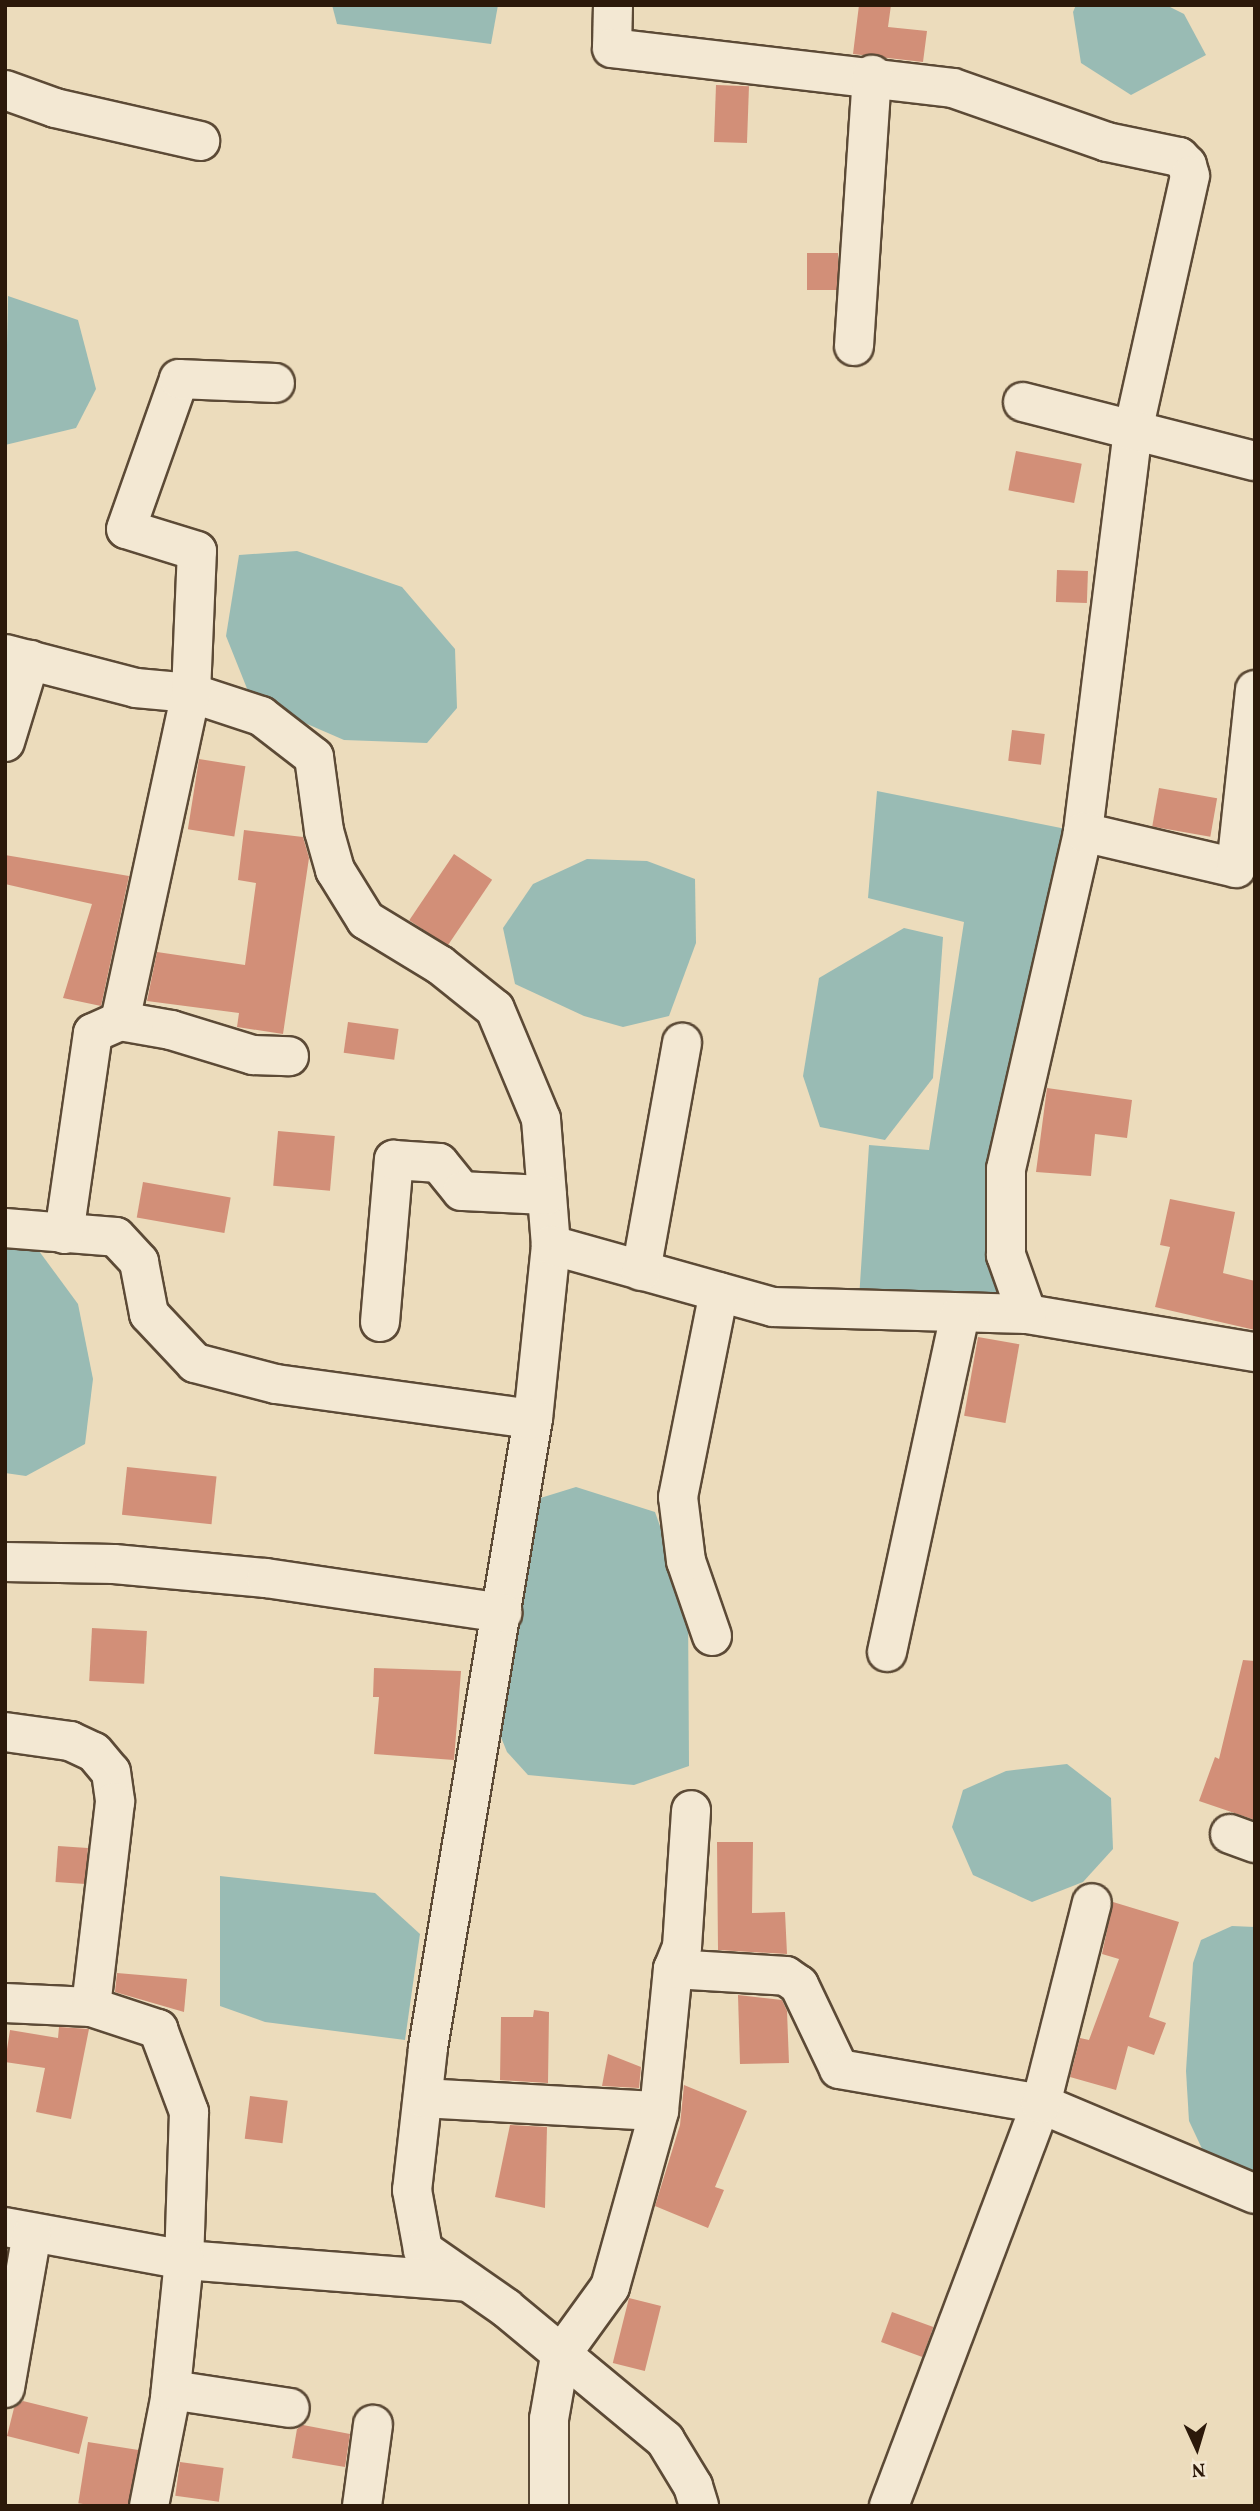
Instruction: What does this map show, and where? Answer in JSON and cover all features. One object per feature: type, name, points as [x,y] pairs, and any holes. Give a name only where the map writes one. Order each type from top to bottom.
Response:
[{"type":"street","points":[[613,5],[612,48],[872,75],[953,88],[1107,142],[1179,157],[1187,165],[1190,176],[1133,430],[1083,832],[1006,1169],[1006,1255],[1027,1314]]},
{"type":"street","points":[[854,346],[872,75]]},
{"type":"street","points":[[5,90],[55,108],[200,141]]},
{"type":"street","points":[[120,1021],[191,693],[197,551],[126,529],[179,379],[275,383]]},
{"type":"street","points":[[1023,402],[1255,461]]},
{"type":"street","points":[[5,742],[18,657],[136,688],[191,693],[261,716],[314,757],[324,831],[335,870],[366,920],[440,965],[495,1009],[541,1119],[551,1245],[533,1419],[423,2098],[412,2190],[423,2250],[469,2282],[665,2440],[693,2486],[699,2506]]},
{"type":"street","points":[[1083,832],[1236,868],[1255,690]]},
{"type":"street","points":[[64,1234],[93,1032],[120,1021],[171,1030],[253,1055],[289,1056]]},
{"type":"street","points":[[641,1271],[682,1043]]},
{"type":"street","points":[[380,1322],[394,1160],[439,1163],[462,1191],[547,1195]]},
{"type":"street","points":[[5,1228],[116,1237],[139,1262],[149,1314],[195,1363],[276,1384],[533,1419]]},
{"type":"street","points":[[551,1245],[773,1307],[960,1315],[1027,1314],[1255,1353]]},
{"type":"street","points":[[712,1636],[686,1561],[678,1497],[719,1293]]},
{"type":"street","points":[[887,1652],[960,1315]]},
{"type":"street","points":[[5,1562],[114,1564],[266,1578],[502,1613]]},
{"type":"street","points":[[5,1732],[70,1741],[94,1752],[111,1772],[115,1802],[91,2007]]},
{"type":"street","points":[[549,2506],[549,2419],[561,2356],[610,2287],[659,2111],[673,1969],[682,1947],[691,1810]]},
{"type":"street","points":[[889,2506],[1041,2104],[1092,1902]]},
{"type":"street","points":[[673,1969],[786,1976],[799,1984],[839,2069],[1041,2104],[1255,2194]]},
{"type":"street","points":[[5,2003],[91,2007],[158,2029],[189,2112],[184,2260],[171,2390],[149,2506]]},
{"type":"street","points":[[423,2098],[659,2111]]},
{"type":"street","points":[[5,2388],[19,2231],[184,2260],[469,2282]]},
{"type":"street","points":[[171,2390],[290,2408]]},
{"type":"street","points":[[362,2506],[373,2425]]},
{"type":"water","points":[[332,5],[498,5],[491,44],[337,24]]},
{"type":"water","points":[[1076,5],[1166,5],[1184,14],[1206,55],[1131,95],[1081,63],[1073,12]]},
{"type":"water","points":[[8,296],[78,320],[96,389],[76,428],[5,445]]},
{"type":"water","points":[[297,551],[402,587],[455,649],[457,708],[427,743],[344,740],[291,717],[248,691],[226,636],[239,555]]},
{"type":"water","points":[[877,791],[1066,829],[1004,1133],[1012,1304],[859,1299],[869,1145],[929,1150],[964,922],[868,898]]},
{"type":"water","points":[[587,859],[647,861],[695,879],[696,943],[669,1016],[623,1027],[584,1016],[515,984],[503,928],[533,884]]},
{"type":"water","points":[[904,928],[943,937],[933,1078],[885,1140],[820,1127],[803,1076],[819,978]]},
{"type":"water","points":[[5,1246],[39,1251],[78,1304],[93,1379],[85,1444],[26,1476],[5,1473]]},
{"type":"water","points":[[576,1487],[655,1512],[688,1605],[689,1766],[634,1785],[528,1775],[507,1752],[498,1730],[534,1500]]},
{"type":"water","points":[[1067,1764],[1111,1798],[1113,1849],[1083,1882],[1032,1902],[973,1875],[952,1827],[963,1790],[1006,1771]]},
{"type":"water","points":[[220,1876],[375,1893],[420,1934],[405,2040],[265,2022],[220,2006]]},
{"type":"water","points":[[1232,1926],[1255,1927],[1255,2183],[1204,2153],[1189,2121],[1186,2071],[1193,1963],[1201,1940]]},
{"type":"building","points":[[859,5],[891,5],[888,27],[927,31],[923,62],[853,54]]},
{"type":"building","points":[[716,85],[749,86],[747,143],[714,142]]},
{"type":"building","points":[[807,253],[838,253],[838,290],[807,290]]},
{"type":"building","points":[[1016,451],[1082,464],[1074,503],[1008,490]]},
{"type":"building","points":[[1057,570],[1088,571],[1087,603],[1056,602]]},
{"type":"building","points":[[1012,730],[1045,734],[1041,765],[1008,761]]},
{"type":"building","points":[[199,759],[245,766],[234,836],[188,829]]},
{"type":"building","points":[[1159,788],[1217,798],[1210,837],[1152,826]]},
{"type":"building","points":[[244,830],[303,837],[309,858],[283,1034],[237,1027],[239,1013],[147,1001],[157,952],[245,965],[256,883],[238,880]]},
{"type":"building","points":[[454,854],[492,880],[447,946],[409,920]]},
{"type":"building","points":[[5,855],[129,876],[101,1006],[63,998],[92,904],[5,884]]},
{"type":"building","points":[[348,1022],[399,1029],[394,1060],[344,1053]]},
{"type":"building","points":[[1047,1088],[1132,1100],[1127,1138],[1095,1134],[1091,1176],[1036,1172]]},
{"type":"building","points":[[278,1131],[335,1136],[330,1191],[273,1186]]},
{"type":"building","points":[[143,1182],[231,1197],[224,1233],[137,1217]]},
{"type":"building","points":[[1170,1199],[1235,1212],[1223,1273],[1255,1281],[1255,1330],[1155,1307],[1170,1247],[1160,1245]]},
{"type":"building","points":[[978,1337],[1019,1344],[1005,1423],[964,1416]]},
{"type":"building","points":[[127,1467],[217,1476],[211,1524],[122,1515]]},
{"type":"building","points":[[92,1628],[147,1631],[144,1684],[89,1681]]},
{"type":"building","points":[[1243,1660],[1255,1661],[1255,1820],[1199,1801],[1215,1757],[1219,1759]]},
{"type":"building","points":[[374,1668],[461,1671],[454,1760],[374,1754],[379,1697],[373,1697]]},
{"type":"building","points":[[717,1842],[753,1842],[752,1913],[785,1912],[787,1954],[718,1950]]},
{"type":"building","points":[[58,1846],[88,1848],[85,1884],[55,1882]]},
{"type":"building","points":[[1113,1902],[1179,1922],[1149,2017],[1166,2023],[1154,2055],[1128,2046],[1116,2090],[1070,2077],[1080,2038],[1089,2040],[1119,1959],[1102,1954]]},
{"type":"building","points":[[117,1973],[187,1979],[184,2012],[115,1992]]},
{"type":"building","points":[[738,1995],[782,2000],[787,2011],[789,2063],[740,2064]]},
{"type":"building","points":[[534,2010],[549,2012],[548,2083],[500,2080],[501,2017],[533,2017]]},
{"type":"building","points":[[59,2027],[89,2029],[71,2119],[36,2112],[45,2068],[5,2062],[10,2030],[58,2038]]},
{"type":"building","points":[[608,2054],[641,2067],[639,2088],[602,2086]]},
{"type":"building","points":[[684,2085],[747,2111],[715,2187],[724,2190],[708,2228],[655,2206],[680,2125]]},
{"type":"building","points":[[250,2096],[288,2101],[282,2143],[245,2139]]},
{"type":"building","points":[[510,2125],[547,2127],[545,2208],[495,2197]]},
{"type":"building","points":[[629,2298],[661,2306],[645,2371],[613,2363]]},
{"type":"building","points":[[892,2312],[933,2327],[922,2357],[881,2342]]},
{"type":"building","points":[[23,2401],[88,2417],[79,2454],[7,2436],[14,2408]]},
{"type":"building","points":[[303,2425],[350,2434],[345,2467],[292,2458],[297,2429]]},
{"type":"building","points":[[88,2442],[138,2450],[129,2506],[78,2503]]},
{"type":"building","points":[[180,2462],[224,2468],[219,2502],[175,2496]]}]
